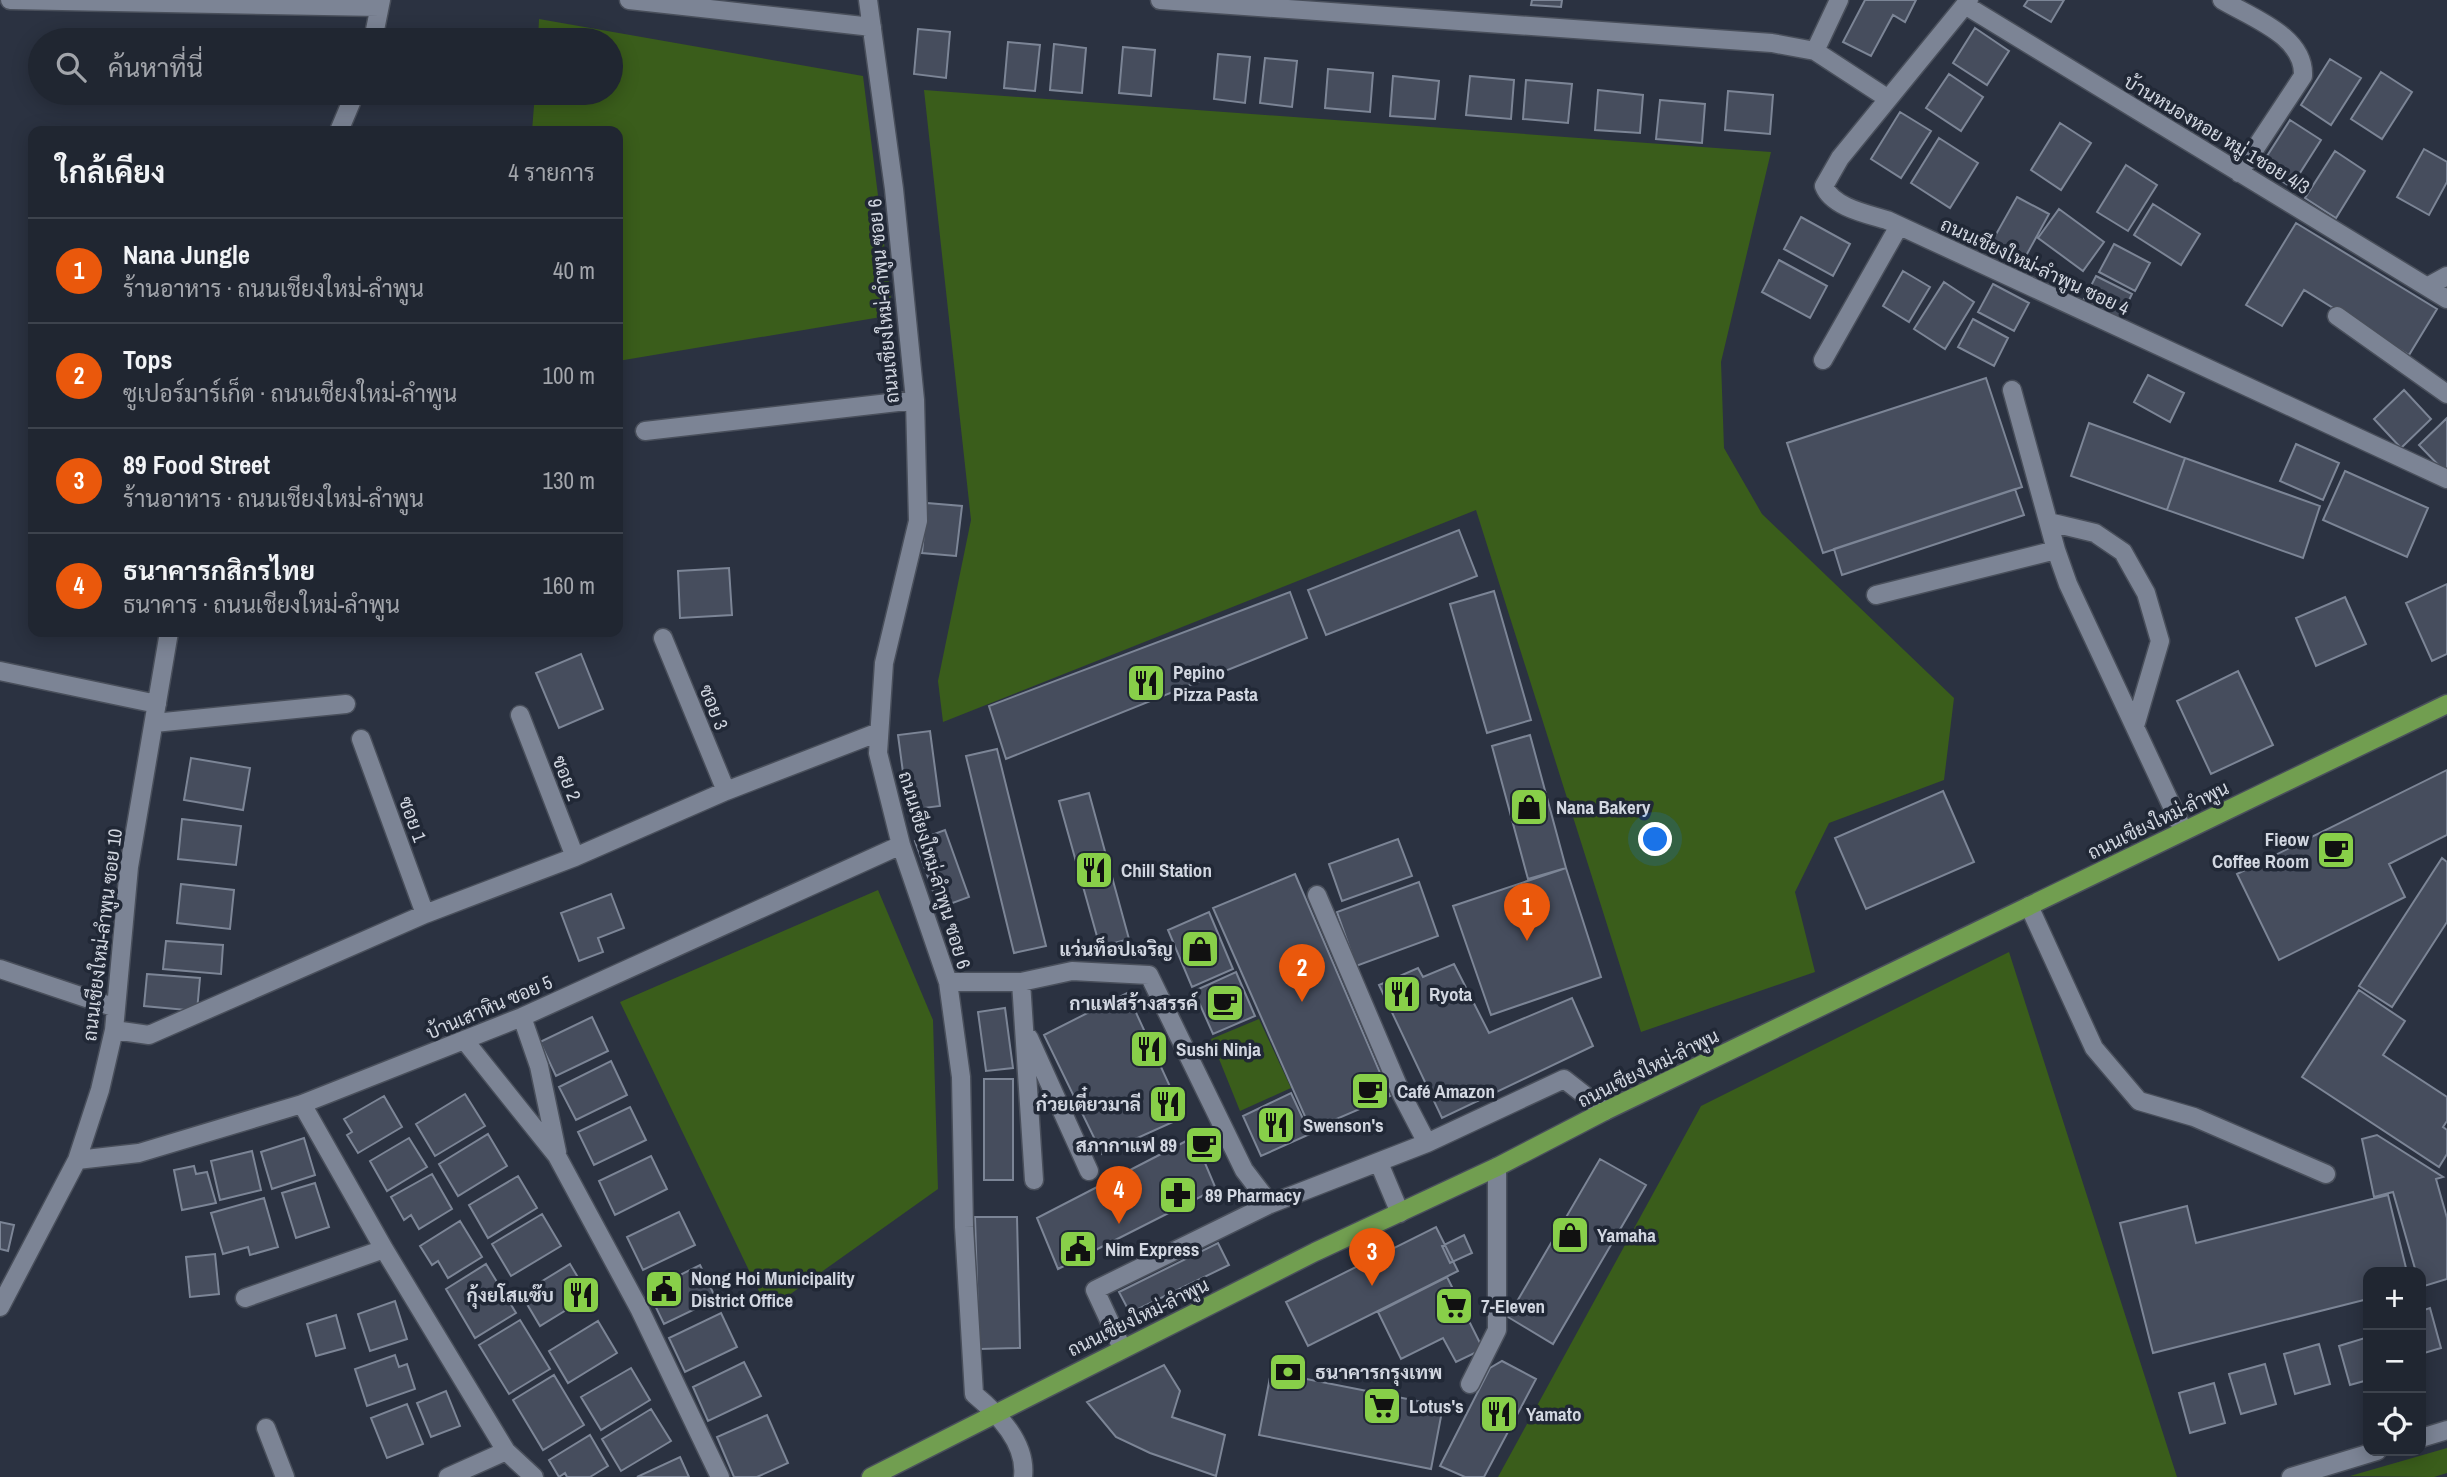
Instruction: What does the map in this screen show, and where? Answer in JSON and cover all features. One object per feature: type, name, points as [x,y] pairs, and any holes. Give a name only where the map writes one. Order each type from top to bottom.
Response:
[{"type":"main road","name":"ถนนเชียงใหม่-ลำพูน","points":[[871,1477],[1315,1251],[1497,1167],[1605,1111],[2447,704]]},
{"type":"street","points":[[10,0],[380,3],[375,28]]},
{"type":"street","points":[[629,0],[872,27]]},
{"type":"street","name":"ถนนเชียงใหม่-ลำพูน ซอย 6","points":[[868,0],[894,189],[915,400],[918,521],[884,663],[878,753],[901,845],[948,982],[961,1077],[964,1227],[974,1394],[996,1413],[1018,1445],[1029,1475]]},
{"type":"street","points":[[1160,0],[1772,43],[1815,51],[1887,98]]},
{"type":"street","points":[[1815,51],[1839,0]]},
{"type":"street","points":[[2222,0],[2280,35],[2298,50],[2304,61],[2303,76],[2239,173]]},
{"type":"street","name":"บ้านหนองหอย หมู่ 1ซอย 4/3","points":[[1967,3],[2447,299]]},
{"type":"street","name":"ถนนเชียงใหม่-ลำพูน ซอย 4","points":[[1967,3],[1840,158],[1824,186],[1834,199],[1899,226],[2447,480]]},
{"type":"street","points":[[341,126],[350,105]]},
{"type":"street","points":[[1823,360],[1899,226]]},
{"type":"street","points":[[2427,287],[2447,276]]},
{"type":"street","points":[[2337,316],[2447,394]]},
{"type":"street","points":[[2012,390],[2068,584],[2183,830]]},
{"type":"street","points":[[645,431],[915,400]]},
{"type":"street","points":[[2049,522],[2095,533],[2123,552],[2146,593],[2160,641],[2135,726]]},
{"type":"street","points":[[1876,595],[2056,550]]},
{"type":"street","name":"ถนนเชียงใหม่-ลำพูน ซอย 10","points":[[0,1307],[77,1160],[100,1090],[114,1030],[129,867],[168,637]]},
{"type":"street","name":"ซอย 3","points":[[663,638],[726,792]]},
{"type":"street","points":[[0,671],[157,704]]},
{"type":"street","points":[[153,723],[346,704]]},
{"type":"street","name":"ซอย 2","points":[[520,715],[575,857]]},
{"type":"street","points":[[114,1030],[149,1035],[425,914],[575,857],[726,792],[879,732]]},
{"type":"street","name":"ซอย 1","points":[[361,739],[425,914]]},
{"type":"street","name":"บ้านเสาหิน ซอย 5","points":[[77,1160],[139,1153],[302,1104],[522,1017],[901,845]]},
{"type":"street","points":[[1317,895],[1402,1095],[1427,1143]]},
{"type":"street","points":[[2029,906],[2094,1048],[2139,1101],[2194,1117],[2326,1174]]},
{"type":"street","points":[[0,969],[116,1008]]},
{"type":"street","points":[[948,982],[1021,982],[1072,971],[1149,975],[1244,1170],[1270,1205]]},
{"type":"street","points":[[1021,982],[1034,1180]]},
{"type":"street","points":[[522,1017],[539,1066],[557,1156]]},
{"type":"street","points":[[1024,1026],[1088,1171]]},
{"type":"street","points":[[465,1041],[557,1156],[640,1310],[720,1477]]},
{"type":"street","points":[[1122,1348],[1095,1290],[1270,1205],[1427,1143],[1564,1079],[1605,1111]]},
{"type":"street","points":[[302,1104],[384,1249],[506,1451],[534,1477]]},
{"type":"street","points":[[1379,1163],[1400,1213]]},
{"type":"street","points":[[1470,1384],[1497,1330],[1497,1167]]},
{"type":"street","points":[[245,1298],[384,1249]]},
{"type":"street","points":[[266,1428],[285,1477]]},
{"type":"street","points":[[2426,1436],[2447,1430]]},
{"type":"street","points":[[448,1477],[506,1451]]},
{"type":"street","points":[[2291,1477],[2313,1474],[2363,1456]]},
{"type":"green space","points":[[539,19],[590,28],[539,28]]},
{"type":"green space","points":[[623,34],[863,76],[893,315],[623,360],[623,126],[532,126],[534,105],[623,105]]},
{"type":"green space","points":[[924,90],[1771,152],[1721,362],[1724,448],[1762,514],[1954,698],[1944,780],[1829,823],[1795,892],[1815,972],[1641,1032],[1476,510],[943,722],[938,681],[971,520]]},
{"type":"green space","points":[[878,890],[933,1020],[938,1189],[768,1310],[620,1002]]},
{"type":"green space","points":[[2009,952],[2177,1477],[1498,1477],[1701,1106]]},
{"type":"green space","points":[[1259,1019],[1291,1088],[1240,1111],[1211,1039]]},
{"type":"green space","points":[[2447,1448],[2447,1473],[2434,1477],[2350,1476],[2426,1456]]},
{"type":"building","points":[[1532,0],[1562,0],[1561,7],[1531,5]]},
{"type":"building","points":[[1865,0],[1916,0],[1905,22],[1893,15],[1871,56],[1843,42]]},
{"type":"building","points":[[2028,0],[2064,0],[2051,22],[2024,6]]},
{"type":"building","points":[[1975,28],[2009,51],[1987,85],[1953,63]]},
{"type":"building","points":[[918,29],[950,32],[946,78],[914,74]]},
{"type":"building","points":[[1008,42],[1040,45],[1035,91],[1004,88]]},
{"type":"building","points":[[1054,44],[1086,48],[1082,93],[1050,90]]},
{"type":"building","points":[[1123,47],[1155,50],[1151,96],[1119,93]]},
{"type":"building","points":[[1218,54],[1250,57],[1245,103],[1214,99]]},
{"type":"building","points":[[1265,58],[1297,61],[1292,107],[1260,103]]},
{"type":"building","points":[[2330,59],[2361,78],[2331,125],[2301,105]]},
{"type":"building","points":[[1328,69],[1373,73],[1370,112],[1325,108]]},
{"type":"building","points":[[2381,72],[2412,92],[2382,139],[2351,119]]},
{"type":"building","points":[[1949,74],[1983,97],[1961,131],[1926,108]]},
{"type":"building","points":[[1393,76],[1439,81],[1435,119],[1390,116]]},
{"type":"building","points":[[1470,76],[1514,80],[1511,119],[1466,115]]},
{"type":"building","points":[[1526,80],[1572,84],[1568,123],[1523,119]]},
{"type":"building","points":[[1598,90],[1643,95],[1640,133],[1595,130]]},
{"type":"building","points":[[1728,91],[1773,95],[1770,134],[1725,130]]},
{"type":"building","points":[[1660,100],[1705,104],[1702,143],[1656,139]]},
{"type":"building","points":[[1900,112],[1931,131],[1901,178],[1871,159]]},
{"type":"building","points":[[2290,120],[2321,140],[2291,187],[2260,167]]},
{"type":"building","points":[[2060,123],[2091,143],[2061,190],[2031,170]]},
{"type":"building","points":[[1939,138],[1978,163],[1950,208],[1911,183]]},
{"type":"building","points":[[2424,149],[2447,162],[2447,182],[2429,215],[2397,197]]},
{"type":"building","points":[[2335,151],[2365,171],[2336,218],[2305,198]]},
{"type":"building","points":[[2126,165],[2157,185],[2128,231],[2097,212]]},
{"type":"building","points":[[2017,197],[2049,214],[2022,263],[1990,245]]},
{"type":"building","points":[[2153,204],[2200,234],[2181,265],[2134,235]]},
{"type":"building","points":[[2059,209],[2104,242],[2083,271],[2038,238]]},
{"type":"building","points":[[1801,217],[1850,244],[1833,276],[1784,249]]},
{"type":"building","points":[[2296,223],[2437,309],[2409,355],[2304,290],[2282,326],[2246,305]]},
{"type":"building","points":[[2114,244],[2150,263],[2135,291],[2099,272]]},
{"type":"building","points":[[1779,260],[1827,286],[1810,318],[1762,292]]},
{"type":"building","points":[[1903,271],[1930,287],[1909,322],[1883,306]]},
{"type":"building","points":[[2096,276],[2132,294],[2118,323],[2082,303]]},
{"type":"building","points":[[1944,282],[1974,302],[1945,349],[1914,329]]},
{"type":"building","points":[[1993,284],[2029,303],[2014,331],[1978,312]]},
{"type":"building","points":[[1973,319],[2008,338],[1994,366],[1958,347]]},
{"type":"building","points":[[2148,375],[2184,393],[2170,422],[2134,402]]},
{"type":"building","points":[[1986,378],[2022,487],[1823,553],[1787,443]]},
{"type":"building","points":[[2404,390],[2431,419],[2401,448],[2374,419]]},
{"type":"building","points":[[2447,418],[2447,474],[2419,445]]},
{"type":"building","points":[[2089,423],[2185,458],[2167,510],[2071,476]]},
{"type":"building","points":[[2296,444],[2339,463],[2323,500],[2280,481]]},
{"type":"building","points":[[2185,458],[2320,506],[2303,558],[2167,510]]},
{"type":"building","points":[[2345,471],[2428,508],[2407,557],[2323,520]]},
{"type":"building","points":[[2015,489],[2024,515],[1842,575],[1834,549]]},
{"type":"building","points":[[927,503],[962,506],[956,556],[922,553]]},
{"type":"building","points":[[1459,530],[1477,576],[1326,635],[1308,590]]},
{"type":"building","points":[[729,568],[732,615],[680,618],[678,571]]},
{"type":"building","points":[[2447,584],[2447,654],[2432,661],[2406,603]]},
{"type":"building","points":[[1494,591],[1531,720],[1487,733],[1450,604]]},
{"type":"building","points":[[1290,592],[1307,638],[1006,759],[989,706]]},
{"type":"building","points":[[2345,597],[2366,644],[2316,666],[2296,618]]},
{"type":"building","points":[[581,654],[603,709],[559,728],[536,673]]},
{"type":"building","points":[[2238,671],[2273,745],[2211,774],[2177,701]]},
{"type":"building","points":[[930,731],[940,806],[908,810],[898,735]]},
{"type":"building","name":"Nana Bakery","points":[[1530,735],[1566,868],[1528,879],[1492,746]]},
{"type":"building","points":[[997,749],[1046,946],[1014,953],[966,756]]},
{"type":"building","points":[[191,758],[250,768],[243,810],[184,800]]},
{"type":"building","points":[[2447,770],[2447,835],[2389,864],[2405,897],[2279,960],[2237,874]]},
{"type":"building","points":[[1943,791],[1974,862],[1866,909],[1835,838]]},
{"type":"building","name":"Chill Station","points":[[1089,793],[1129,939],[1100,947],[1059,801]]},
{"type":"building","points":[[182,819],[241,826],[236,865],[178,859]]},
{"type":"building","points":[[945,830],[969,897],[939,908],[915,841]]},
{"type":"building","points":[[1398,839],[1412,876],[1342,901],[1329,864]]},
{"type":"building","points":[[2442,858],[2447,862],[2447,922],[2392,1007],[2359,986]]},
{"type":"building","points":[[1566,868],[1601,977],[1491,1015],[1453,906]]},
{"type":"building","points":[[1295,874],[1390,1096],[1311,1130],[1213,908]]},
{"type":"building","points":[[1419,882],[1438,936],[1356,966],[1337,912]]},
{"type":"building","points":[[181,884],[234,890],[230,929],[177,923]]},
{"type":"building","points":[[611,894],[624,928],[598,938],[603,952],[579,961],[561,913]]},
{"type":"building","name":"แว่นท็อปเจริญ","points":[[1209,912],[1233,969],[1192,987],[1168,930]]},
{"type":"building","points":[[166,941],[223,945],[221,974],[163,969]]},
{"type":"building","points":[[1454,964],[1489,1033],[1572,998],[1593,1046],[1442,1118],[1379,985],[1418,968],[1423,977]]},
{"type":"building","name":"กาแฟสร้างสรรค์","points":[[1236,972],[1255,1016],[1213,1034],[1194,991]]},
{"type":"building","points":[[147,974],[200,978],[197,1011],[144,1006]]},
{"type":"building","points":[[2359,990],[2405,1021],[2383,1055],[2447,1097],[2447,1121],[2443,1127],[2447,1130],[2447,1154],[2439,1167],[2302,1077]]},
{"type":"building","points":[[1127,993],[1184,1117],[1102,1154],[1044,1035]]},
{"type":"building","points":[[1005,1008],[1013,1068],[986,1071],[978,1012]]},
{"type":"building","points":[[592,1017],[608,1051],[556,1076],[540,1042]]},
{"type":"building","points":[[611,1061],[627,1095],[576,1120],[559,1087]]},
{"type":"building","points":[[984,1079],[1013,1079],[1013,1180],[984,1180]]},
{"type":"building","name":"Swenson's","points":[[1291,1093],[1310,1134],[1261,1156],[1243,1116]]},
{"type":"building","points":[[465,1094],[485,1126],[435,1156],[416,1124]]},
{"type":"building","points":[[384,1096],[402,1127],[358,1153],[347,1135],[352,1132],[344,1119]]},
{"type":"building","points":[[630,1107],[646,1140],[594,1165],[578,1132]]},
{"type":"building","points":[[488,1134],[507,1166],[458,1196],[439,1164]]},
{"type":"building","points":[[1203,1134],[1210,1149],[1201,1153],[1195,1138]]},
{"type":"building","points":[[2377,1135],[2443,1177],[2436,1179],[2447,1218],[2447,1279],[2426,1285],[2426,1267],[2415,1267],[2393,1192],[2374,1197],[2362,1139]]},
{"type":"building","points":[[1194,1137],[1216,1189],[1058,1269],[1037,1218]]},
{"type":"building","points":[[304,1138],[315,1175],[272,1189],[261,1152]]},
{"type":"building","points":[[409,1138],[427,1167],[387,1191],[370,1161]]},
{"type":"building","points":[[252,1151],[261,1190],[220,1200],[211,1161]]},
{"type":"building","points":[[651,1156],[667,1189],[615,1215],[599,1181]]},
{"type":"building","points":[[1600,1159],[1646,1185],[1553,1344],[1508,1317]]},
{"type":"building","points":[[194,1166],[196,1174],[207,1172],[216,1203],[182,1210],[174,1170]]},
{"type":"building","points":[[432,1174],[452,1209],[419,1229],[411,1215],[404,1220],[391,1197]]},
{"type":"building","points":[[518,1176],[537,1208],[488,1238],[469,1205]]},
{"type":"building","points":[[315,1183],[329,1227],[296,1238],[282,1193]]},
{"type":"building","points":[[2388,1195],[2406,1267],[2363,1267],[2363,1300],[2153,1353],[2120,1223],[2187,1206],[2196,1243]]},
{"type":"building","points":[[264,1198],[278,1247],[250,1255],[248,1247],[223,1254],[211,1213]]},
{"type":"building","points":[[679,1212],[695,1245],[643,1270],[627,1237]]},
{"type":"building","points":[[542,1214],[561,1246],[511,1276],[492,1244]]},
{"type":"building","points":[[975,1217],[1017,1217],[1020,1348],[979,1349]]},
{"type":"building","points":[[460,1221],[482,1257],[448,1278],[438,1261],[432,1265],[420,1246]]},
{"type":"building","points":[[0,1222],[14,1225],[8,1251],[0,1249]]},
{"type":"building","points":[[1436,1227],[1458,1271],[1308,1346],[1286,1302]]},
{"type":"building","points":[[1464,1235],[1472,1253],[1450,1263],[1442,1246]]},
{"type":"building","points":[[1218,1243],[1229,1265],[1130,1313],[1119,1292]]},
{"type":"building","points":[[215,1254],[219,1294],[190,1297],[186,1257]]},
{"type":"building","points":[[486,1264],[516,1313],[475,1338],[446,1289]]},
{"type":"building","points":[[570,1264],[589,1296],[540,1326],[521,1294]]},
{"type":"building","points":[[700,1265],[716,1299],[664,1324],[648,1291]]},
{"type":"building","points":[[1447,1277],[1483,1349],[1456,1362],[1443,1338],[1401,1359],[1378,1312]]},
{"type":"building","points":[[395,1301],[407,1339],[370,1351],[358,1314]]},
{"type":"building","points":[[2430,1308],[2441,1348],[2426,1352],[2426,1330],[2426,1309]]},
{"type":"building","points":[[721,1313],[737,1347],[685,1372],[669,1338]]},
{"type":"building","points":[[336,1315],[345,1348],[316,1356],[307,1324]]},
{"type":"building","points":[[520,1320],[550,1369],[509,1394],[479,1345]]},
{"type":"building","points":[[598,1321],[617,1353],[568,1383],[549,1351]]},
{"type":"building","points":[[2363,1339],[2363,1381],[2350,1385],[2339,1346]]},
{"type":"building","points":[[2319,1344],[2330,1384],[2295,1394],[2284,1354]]},
{"type":"building","points":[[395,1355],[399,1367],[407,1364],[415,1389],[367,1406],[355,1369]]},
{"type":"building","points":[[1502,1361],[1536,1379],[1484,1477],[1465,1477],[1440,1466],[1490,1368]]},
{"type":"building","points":[[744,1362],[761,1396],[708,1421],[693,1387]]},
{"type":"building","points":[[2265,1364],[2276,1404],[2241,1414],[2229,1374]]},
{"type":"building","points":[[1164,1365],[1180,1391],[1172,1417],[1225,1435],[1216,1476],[1150,1453],[1116,1437],[1087,1402]]},
{"type":"building","points":[[631,1368],[650,1400],[601,1430],[581,1397]]},
{"type":"building","points":[[1271,1372],[1443,1406],[1431,1469],[1259,1435]]},
{"type":"building","points":[[554,1375],[584,1425],[543,1450],[513,1400]]},
{"type":"building","points":[[2214,1383],[2225,1423],[2190,1433],[2179,1393]]},
{"type":"building","points":[[446,1391],[460,1426],[431,1437],[417,1403]]},
{"type":"building","points":[[407,1404],[423,1444],[387,1458],[371,1418]]},
{"type":"building","points":[[651,1409],[671,1441],[621,1471],[602,1439]]},
{"type":"building","points":[[767,1415],[788,1463],[757,1477],[734,1477],[717,1437]]},
{"type":"building","points":[[590,1435],[608,1466],[590,1477],[567,1477],[565,1473],[559,1477],[549,1460]]},
{"type":"building","points":[[680,1457],[689,1477],[637,1477]]},
{"type":"place","name":"Pepino Pizza Pasta","points":[[1146,683]]},
{"type":"place","name":"Nana Bakery","points":[[1529,807]]},
{"type":"place","name":"Fieow Coffee Room","points":[[2336,850]]},
{"type":"place","name":"Chill Station","points":[[1094,870]]},
{"type":"place","name":"Nana Jungle","points":[[1527,941]]},
{"type":"place","name":"แว่นท็อปเจริญ","points":[[1200,949]]},
{"type":"place","name":"Ryota","points":[[1402,994]]},
{"type":"place","name":"Tops","points":[[1302,1002]]},
{"type":"place","name":"กาแฟสร้างสรรค์","points":[[1225,1003]]},
{"type":"place","name":"Sushi Ninja","points":[[1149,1049]]},
{"type":"place","name":"Café Amazon","points":[[1370,1091]]},
{"type":"place","name":"ก๋วยเตี๋ยวมาลี","points":[[1168,1104]]},
{"type":"place","name":"Swenson's","points":[[1276,1125]]},
{"type":"place","name":"สภากาแฟ 89","points":[[1204,1145]]},
{"type":"place","name":"89 Pharmacy","points":[[1178,1195]]},
{"type":"place","name":"ธนาคารกสิกรไทย","points":[[1119,1224]]},
{"type":"place","name":"Yamaha","points":[[1570,1235]]},
{"type":"place","name":"Nim Express","points":[[1078,1249]]},
{"type":"place","name":"89 Food Street","points":[[1372,1286]]},
{"type":"place","name":"Nong Hoi Municipality District Office","points":[[664,1289]]},
{"type":"place","name":"กุ้งยโสแซ๊บ","points":[[581,1295]]},
{"type":"place","name":"7-Eleven","points":[[1454,1306]]},
{"type":"place","name":"ธนาคารกรุงเทพ","points":[[1288,1372]]},
{"type":"place","name":"Lotus's","points":[[1382,1406]]},
{"type":"place","name":"Yamato","points":[[1499,1414]]}]
